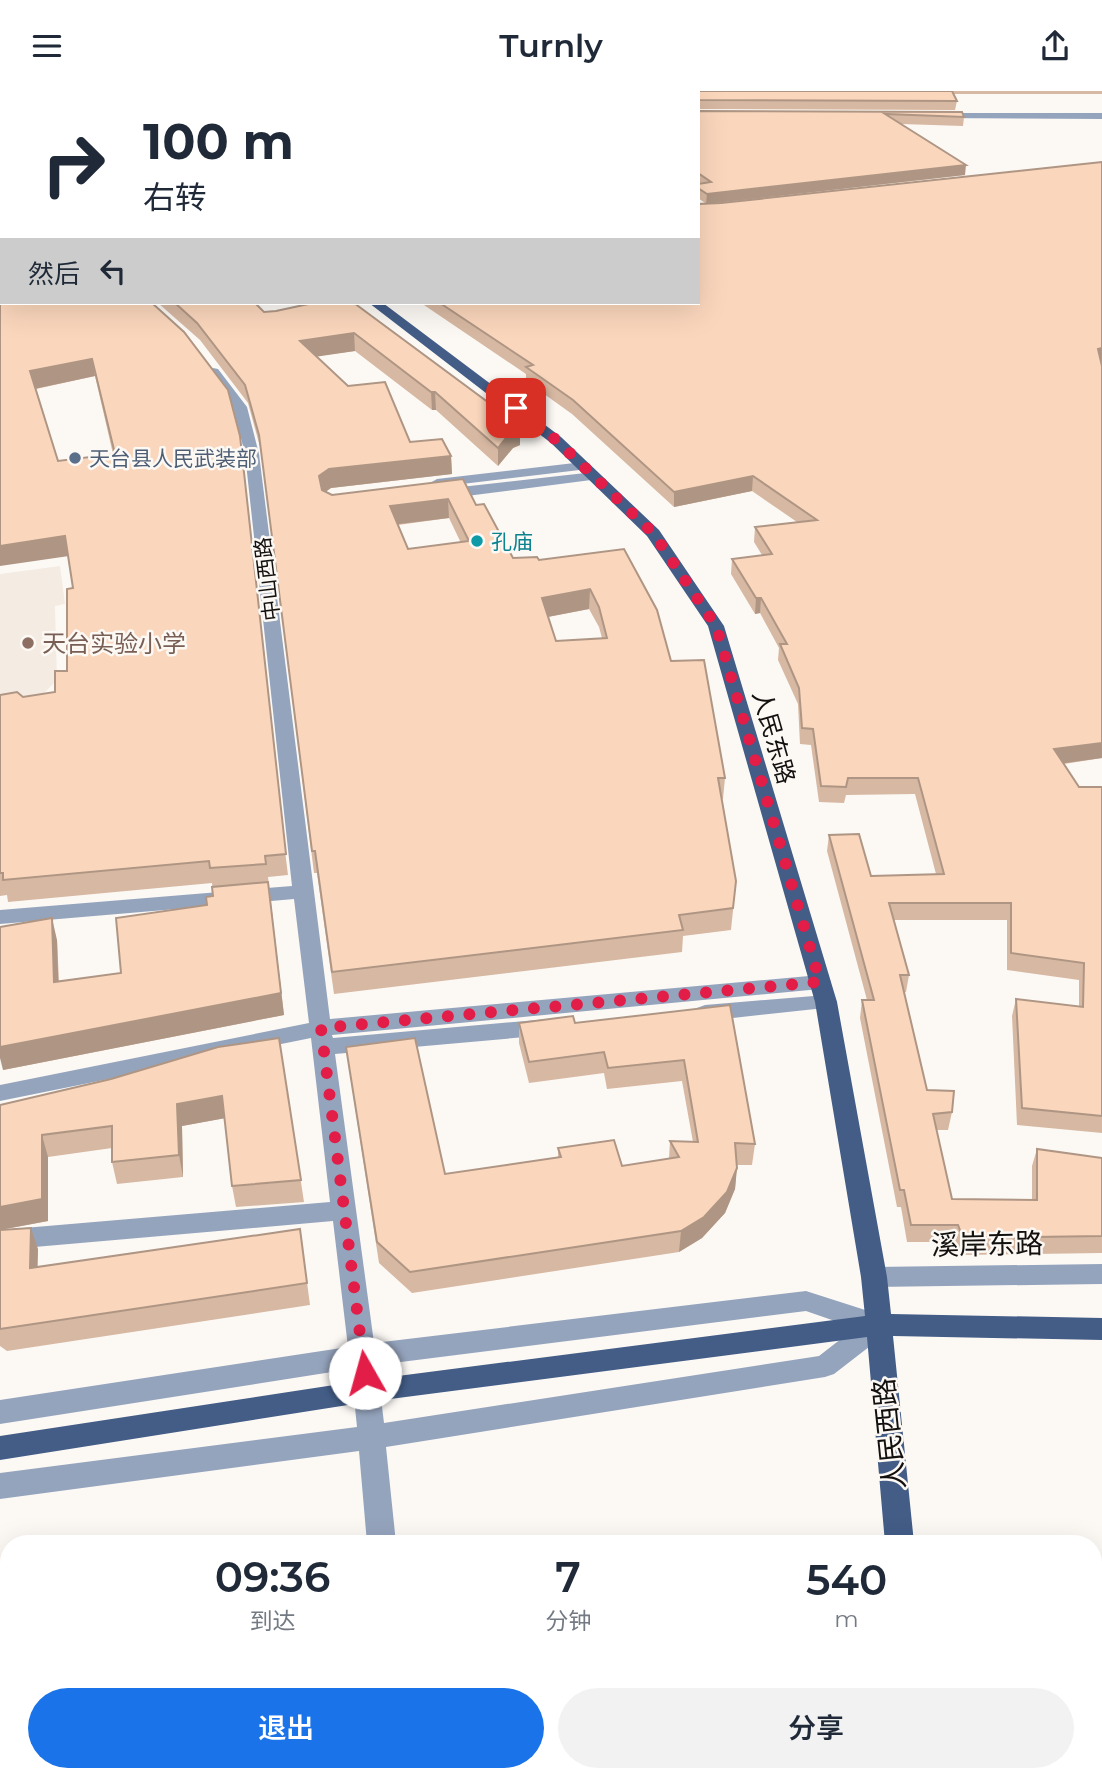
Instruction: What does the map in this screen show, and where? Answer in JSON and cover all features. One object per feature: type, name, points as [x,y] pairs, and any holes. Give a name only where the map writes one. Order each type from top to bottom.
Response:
[{"type":"main road","name":"人民东路","points":[[378,305],[467,369],[556,440],[653,533],[716,626],[823,992],[874,1277],[878,1325]]},
{"type":"main road","points":[[0,1448],[367,1391],[878,1325],[1102,1329]]},
{"type":"main road","name":"人民西路","points":[[878,1325],[899,1535]]},
{"type":"street","points":[[921,115],[1102,116]]},
{"type":"street","name":"中山西路","points":[[201,356],[240,407],[252,454],[303,892],[367,1391]]},
{"type":"street","points":[[427,490],[588,471]]},
{"type":"street","points":[[0,917],[303,892]]},
{"type":"street","points":[[0,1093],[322,1037],[823,992]]},
{"type":"street","points":[[0,1240],[345,1210]]},
{"type":"street","name":"溪岸东路","points":[[874,1277],[1102,1274]]},
{"type":"street","points":[[0,1412],[362,1356],[806,1301],[878,1325]]},
{"type":"street","points":[[0,1486],[372,1437],[825,1366],[878,1325]]},
{"type":"street","points":[[367,1391],[381,1535]]},
{"type":"shaded area","name":"天台实验小学","points":[[60,566],[65,604],[55,606],[57,680],[40,697],[0,709],[0,574]]},
{"type":"building","points":[[700,91],[952,91],[957,101],[700,100]]},
{"type":"building","points":[[700,111],[962,112],[964,117],[885,114],[966,165],[707,194],[700,189],[700,184],[711,182],[700,174]]},
{"type":"building","points":[[1102,162],[1102,348],[1098,349],[1102,366],[1102,743],[1054,749],[1079,787],[1102,787],[1102,1116],[1022,1108],[1016,999],[1083,1007],[1084,963],[1011,953],[1011,903],[889,903],[909,975],[900,975],[927,1090],[954,1091],[952,1112],[933,1114],[952,1199],[1037,1200],[1037,1149],[1102,1158],[1102,1236],[963,1238],[958,1225],[911,1225],[904,1190],[900,1190],[862,1000],[874,1000],[829,835],[859,834],[871,876],[944,874],[918,778],[848,778],[846,787],[821,786],[813,729],[802,728],[799,688],[780,644],[787,644],[761,598],[756,598],[732,559],[772,554],[755,527],[817,520],[753,476],[674,492],[573,400],[526,367],[533,365],[443,305],[700,305],[700,204]]},
{"type":"building","points":[[0,305],[154,305],[184,332],[228,390],[240,436],[286,854],[265,856],[266,864],[210,868],[209,861],[3,880],[3,873],[0,873],[0,695],[17,692],[23,697],[55,692],[55,671],[67,671],[67,589],[73,588],[65,536],[0,546]],"holes":[[[92,359],[115,454],[58,461],[30,371]]]},
{"type":"building","points":[[177,305],[257,305],[264,312],[304,305],[357,305],[520,426],[513,429],[498,448],[435,392],[431,392],[354,333],[300,341],[348,386],[385,382],[410,442],[442,439],[451,456],[329,469],[319,476],[322,490],[332,495],[463,479],[476,505],[484,504],[513,558],[537,557],[539,560],[624,549],[657,610],[671,661],[704,660],[725,778],[718,778],[736,881],[733,908],[679,915],[683,930],[332,972],[315,851],[312,851],[259,435],[245,385],[197,323]],"holes":[[[448,499],[469,541],[408,549],[390,506]],[[590,589],[599,607],[607,638],[556,641],[542,598]]]},
{"type":"building","points":[[268,882],[281,993],[0,1047],[0,927],[52,918],[54,982],[121,973],[116,918],[207,905],[206,897],[213,896],[212,887]]},
{"type":"building","points":[[730,1005],[755,1144],[735,1143],[737,1168],[727,1192],[704,1217],[681,1231],[410,1272],[377,1242],[346,1047],[415,1038],[445,1174],[561,1157],[558,1148],[614,1140],[622,1166],[679,1157],[670,1141],[698,1142],[684,1060],[608,1068],[604,1052],[529,1062],[519,1023],[573,1016],[575,1023]]},
{"type":"building","points":[[279,1038],[301,1180],[232,1186],[222,1096],[177,1104],[179,1155],[112,1162],[112,1126],[42,1135],[42,1199],[0,1207],[0,1105],[111,1079],[218,1047]]},
{"type":"building","points":[[31,1228],[30,1268],[300,1229],[307,1283],[0,1329],[0,1230]]},
{"type":"place","name":"天台县人民武装部","points":[[75,458]]},
{"type":"place","name":"孔庙","points":[[477,541]]},
{"type":"place","name":"天台实验小学","points":[[28,643]]},
{"type":"route","points":[[365,1373],[321,1028],[820,982],[716,626],[653,533],[556,440],[516,408]]}]
